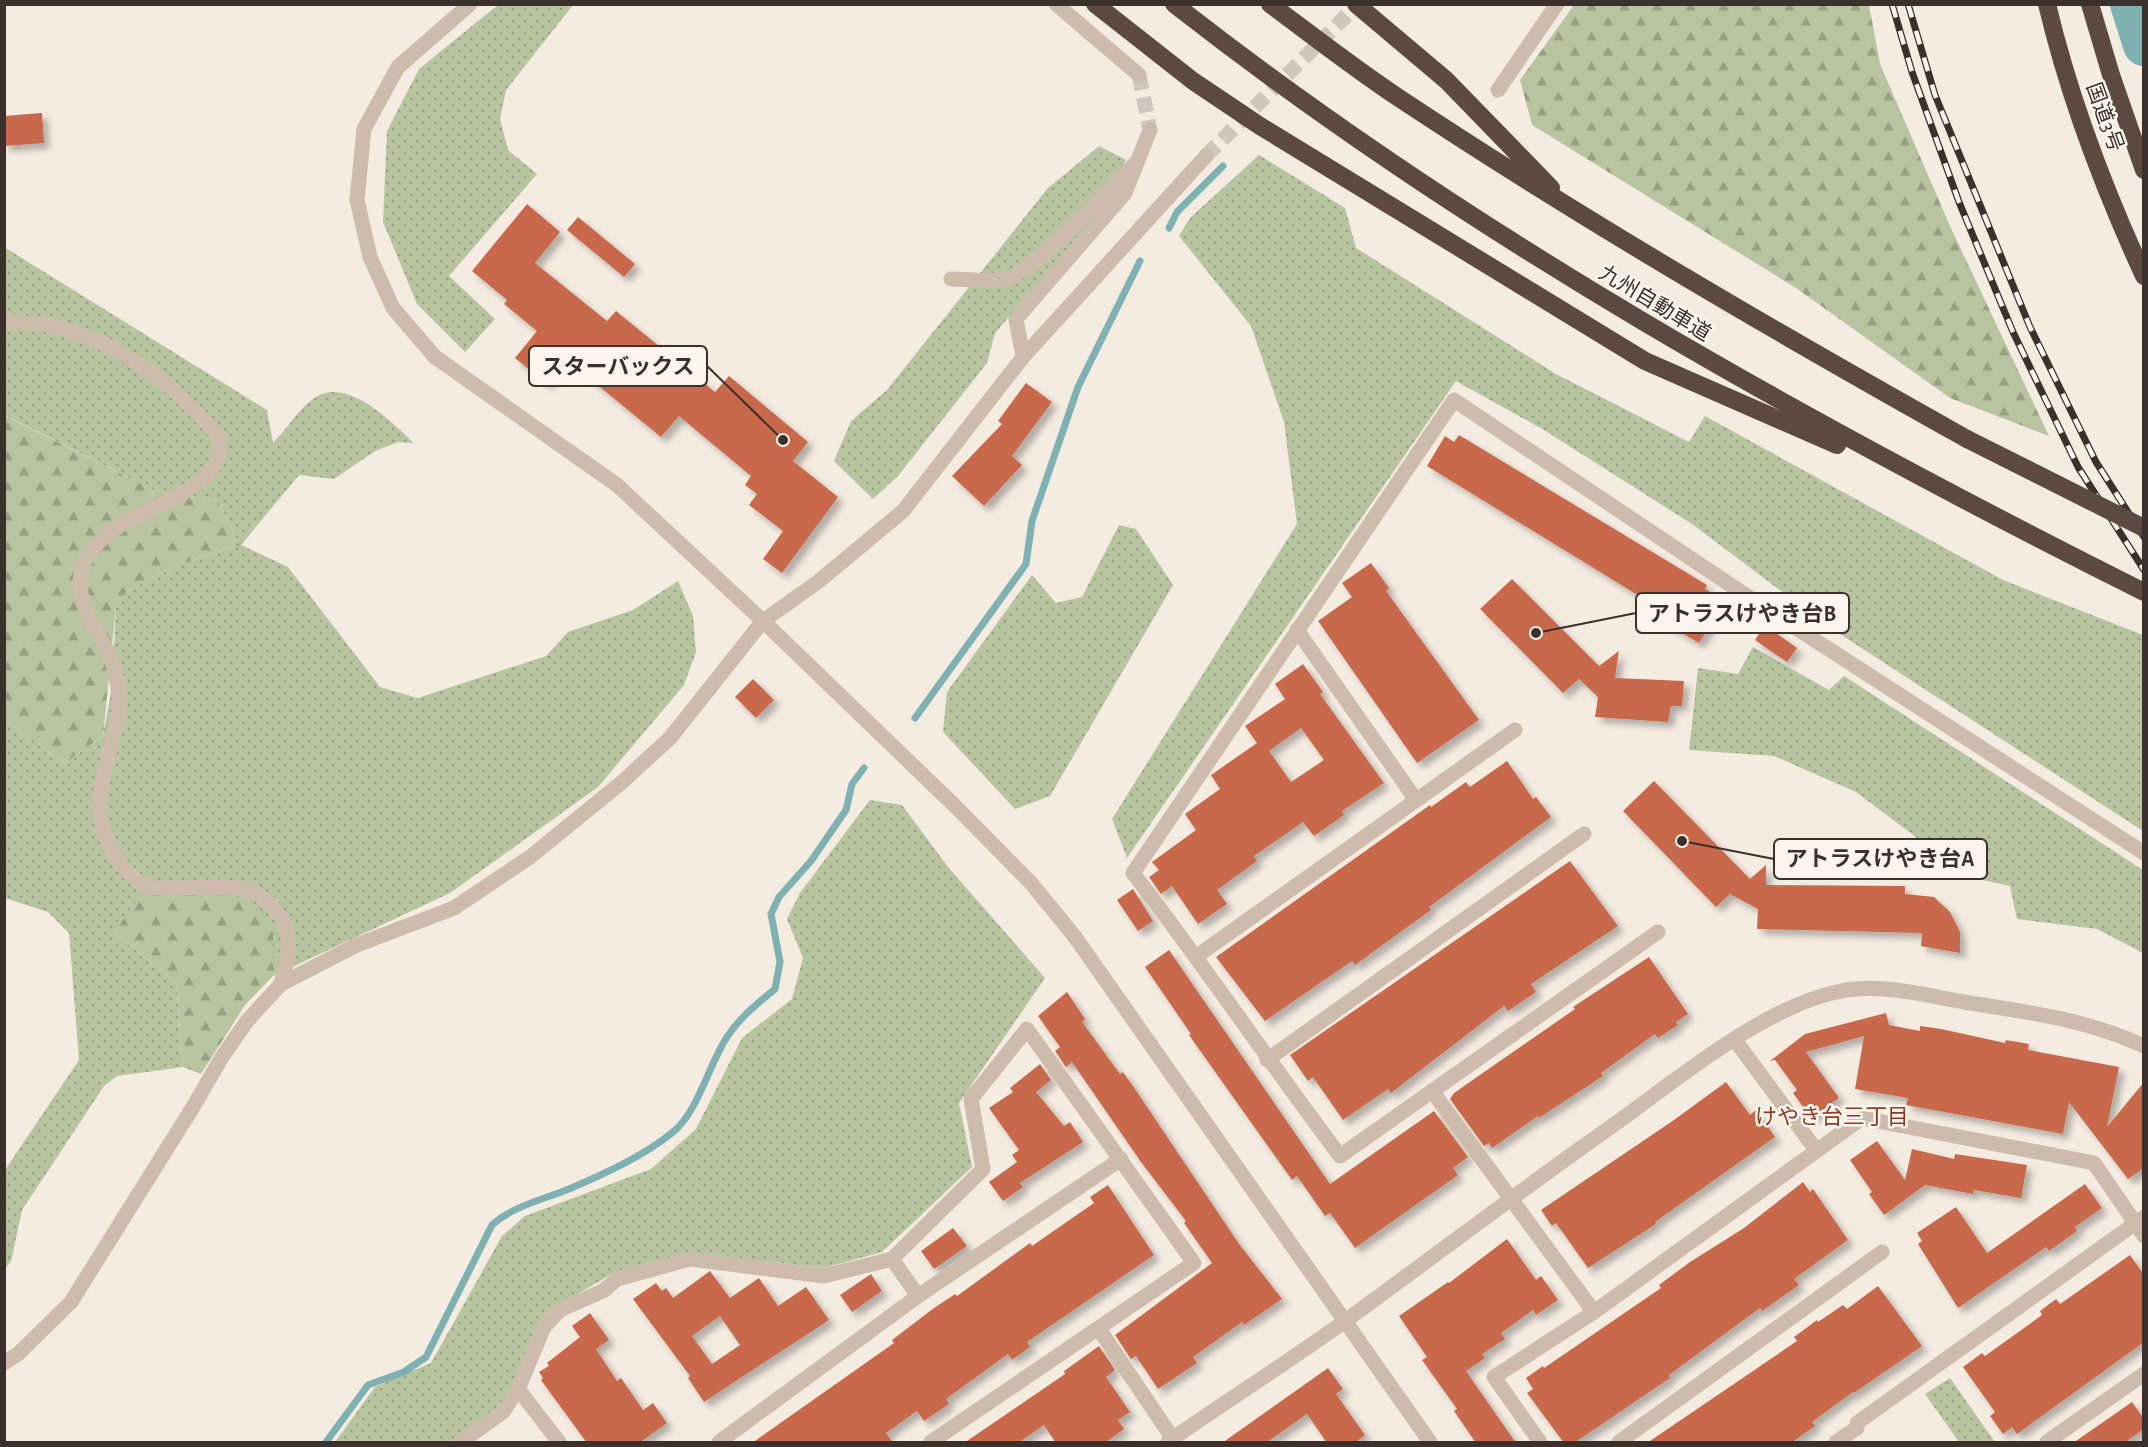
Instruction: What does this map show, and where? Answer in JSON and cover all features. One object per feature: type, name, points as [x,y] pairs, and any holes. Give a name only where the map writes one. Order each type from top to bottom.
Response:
[{"type":"highway","points":[[1095,4],[1193,81],[1260,126],[1645,361],[1943,492]]},
{"type":"highway","name":"九州自動車道","points":[[1174,4],[1359,141],[1542,261],[1736,378],[1943,492],[2144,592]]},
{"type":"highway","name":"九州自動車道","points":[[1270,4],[1396,96],[1574,211],[1780,334],[1967,439],[2144,528]]},
{"type":"highway","points":[[1356,4],[1446,80],[1574,211]]},
{"type":"highway","name":"国道3号","points":[[2047,4],[2059,54],[2120,224],[2144,276]]},
{"type":"highway","name":"国道3号","points":[[2090,4],[2110,75],[2144,170]]},
{"type":"street","points":[[470,4],[398,68],[364,129],[357,200],[370,257],[393,308],[435,357],[617,485],[763,621],[955,806],[1031,883],[1075,938],[1430,1443]]},
{"type":"street","points":[[1056,4],[1139,75]]},
{"type":"street","points":[[1498,90],[1557,4]]},
{"type":"street","points":[[1023,357],[1016,319],[1125,193],[1150,130]]},
{"type":"street","points":[[4,1363],[18,1354],[71,1302],[194,1107],[222,1057],[247,1021],[281,984],[357,945],[454,908],[530,857],[621,783],[670,738],[763,621],[819,581],[903,511],[1023,357],[1206,156]]},
{"type":"street","points":[[951,279],[1008,279],[1029,265],[1066,232],[1139,159]]},
{"type":"street","points":[[4,321],[51,326],[90,338],[158,375],[196,410],[219,437],[219,458],[207,474],[191,489],[138,514],[97,546],[85,561],[78,583],[82,601],[116,674],[119,707],[105,772],[100,811],[103,830],[126,873],[150,887],[241,886],[266,899],[284,921],[291,945],[281,984]]},
{"type":"street","points":[[1658,932],[1340,1156],[1267,1060],[1197,956],[1133,873],[1454,400],[1759,604],[2144,853]]},
{"type":"street","points":[[1297,630],[1416,800]]},
{"type":"street","points":[[1197,956],[1515,730]]},
{"type":"street","points":[[1267,1060],[1584,834]]},
{"type":"street","points":[[1099,1329],[1172,1441],[1344,1322],[1511,1198],[1735,1040],[1776,1014],[1809,999],[1842,990],[1875,988],[2069,1019],[2116,1033],[2144,1046]]},
{"type":"street","points":[[461,1443],[503,1412],[518,1389],[544,1327],[560,1310],[603,1291],[617,1279],[690,1259],[824,1276],[892,1259],[983,1169],[971,1099],[1027,1029],[1194,1263],[931,1443]]},
{"type":"street","points":[[1735,1040],[1816,1150]]},
{"type":"street","points":[[1432,1091],[1594,1312]]},
{"type":"street","points":[[1540,1443],[1494,1377],[1594,1312],[1862,1118],[2094,1163],[2140,1226],[1857,1424],[1857,1428],[1836,1443]]},
{"type":"street","points":[[719,1443],[918,1296],[1121,1159]]},
{"type":"street","points":[[1619,1443],[1882,1252]]},
{"type":"street","points":[[892,1259],[918,1296]]},
{"type":"street","points":[[2047,1443],[2144,1374]]},
{"type":"street","points":[[518,1389],[559,1443]]},
{"type":"green space","points":[[499,4],[573,5],[506,90],[500,119],[508,150],[537,174],[449,276],[495,319],[465,352],[417,304],[383,222],[387,131],[419,69]]},
{"type":"green space","points":[[1574,5],[1869,5],[1880,64],[1950,226],[2049,436],[1950,398],[1796,288],[1532,125],[1520,80]]},
{"type":"green space","points":[[1099,146],[1126,160],[1099,214],[995,333],[987,363],[898,476],[873,499],[834,461],[851,421],[887,390],[1047,189]]},
{"type":"green space","points":[[1259,155],[1345,208],[1356,248],[1556,374],[1689,442],[1705,416],[2003,580],[2143,635],[2143,831],[1826,625],[1692,524],[1544,430],[1456,381],[1127,858],[1112,819],[1297,524],[1284,422],[1251,326],[1179,236],[1190,218]]},
{"type":"green space","points":[[4,247],[267,410],[273,443],[313,399],[326,393],[340,393],[368,404],[414,443],[398,442],[375,451],[334,479],[299,475],[241,545],[288,567],[380,687],[418,698],[546,656],[568,632],[633,610],[678,581],[693,616],[696,652],[684,685],[598,787],[450,893],[273,976],[273,925],[114,933],[176,982],[183,1067],[117,1076],[104,1086],[22,1210],[11,1261],[5,1269],[5,1170],[79,1060],[69,933],[48,912],[5,898],[5,720],[65,763],[103,736],[112,686],[116,607],[127,591],[175,566],[240,545],[218,501],[151,489],[5,415]]},
{"type":"green space","points":[[4,415],[151,489],[218,501],[240,545],[175,566],[127,591],[116,607],[103,736],[65,763],[5,720]]},
{"type":"green space","points":[[1119,525],[1136,529],[1173,585],[1050,796],[1015,809],[943,732],[947,692],[1032,575],[1056,603],[1082,597]]},
{"type":"green space","points":[[1753,647],[1829,690],[1844,676],[2143,870],[2143,953],[2097,929],[2017,919],[2010,886],[1969,877],[1856,792],[1774,756],[1689,750],[1698,668],[1738,674]]},
{"type":"green space","points":[[870,800],[902,805],[948,867],[1045,978],[959,1103],[972,1167],[882,1252],[824,1268],[691,1253],[610,1275],[546,1313],[501,1409],[451,1442],[335,1442],[375,1387],[431,1363],[502,1236],[525,1216],[651,1169],[696,1129],[742,1038],[792,999],[803,958],[787,919],[800,893]]},
{"type":"green space","points":[[142,893],[236,896],[273,925],[273,976],[245,1005],[201,1074],[183,1067],[176,982],[114,933]]},
{"type":"green space","points":[[1950,1378],[1995,1442],[1959,1442],[1925,1394]]},
{"type":"building","points":[[42,113],[44,143],[4,146],[4,116]]},
{"type":"building","points":[[527,204],[560,232],[535,263],[607,321],[616,311],[715,392],[729,376],[808,442],[793,461],[838,497],[782,573],[763,559],[783,531],[749,505],[757,494],[745,485],[751,476],[679,416],[661,437],[567,360],[547,384],[515,358],[537,331],[504,304],[507,300],[472,271]]},
{"type":"building","points":[[578,217],[635,264],[624,277],[567,230]]},
{"type":"building","points":[[1026,383],[1052,402],[1012,456],[1022,465],[984,506],[952,476],[1002,424],[998,421]]},
{"type":"building","points":[[1459,435],[1707,585],[1705,589],[1725,601],[1699,643],[1662,621],[1667,613],[1427,466],[1445,436],[1454,442]]},
{"type":"building","points":[[1371,563],[1389,588],[1386,591],[1479,720],[1417,763],[1318,621],[1352,597],[1342,583]]},
{"type":"building","points":[[1512,579],[1599,666],[1619,651],[1615,678],[1684,681],[1682,706],[1671,706],[1668,722],[1595,717],[1598,697],[1579,679],[1563,693],[1480,609]]},
{"type":"building","points":[[1765,625],[1797,648],[1787,662],[1755,640]]},
{"type":"building","points":[[1303,664],[1323,692],[1320,694],[1384,783],[1342,811],[1344,815],[1314,836],[1303,822],[1254,856],[1257,861],[1217,890],[1227,904],[1198,924],[1172,886],[1161,894],[1149,877],[1159,870],[1152,862],[1196,830],[1185,814],[1220,789],[1211,775],[1257,743],[1245,726],[1285,699],[1275,684]],"holes":[[[1301,728],[1324,760],[1291,782],[1269,751]]]},
{"type":"building","points":[[753,679],[774,700],[756,718],[735,697]]},
{"type":"building","points":[[1507,761],[1533,799],[1536,797],[1551,817],[1429,907],[1431,910],[1355,965],[1352,961],[1265,1021],[1216,957],[1430,805],[1431,807],[1466,782],[1470,787]]},
{"type":"building","points":[[1654,781],[1750,879],[1766,865],[1766,885],[1905,886],[1905,894],[1934,897],[1950,912],[1960,932],[1960,953],[1921,946],[1922,933],[1757,929],[1758,909],[1730,894],[1716,907],[1623,811]]},
{"type":"building","points":[[1570,861],[1618,926],[1531,984],[1536,992],[1508,1011],[1504,1006],[1391,1093],[1388,1089],[1343,1120],[1313,1077],[1308,1081],[1290,1055]]},
{"type":"building","points":[[1133,889],[1153,921],[1138,931],[1117,900]]},
{"type":"building","points":[[1169,950],[1330,1184],[1434,1111],[1468,1157],[1453,1168],[1458,1175],[1355,1248],[1330,1213],[1325,1216],[1297,1176],[1292,1180],[1189,1035],[1191,1034],[1145,967]]},
{"type":"building","points":[[1649,957],[1688,1014],[1676,1022],[1678,1025],[1658,1038],[1655,1034],[1601,1073],[1603,1076],[1539,1118],[1538,1116],[1492,1148],[1489,1143],[1484,1146],[1450,1099],[1454,1093],[1575,1009],[1573,1007]]},
{"type":"building","points":[[1067,992],[1085,1019],[1082,1022],[1120,1074],[1123,1072],[1239,1244],[1282,1299],[1244,1325],[1242,1322],[1193,1357],[1197,1363],[1158,1389],[1136,1356],[1131,1359],[1115,1335],[1212,1263],[1184,1223],[1186,1221],[1141,1162],[1072,1062],[1066,1067],[1055,1051],[1060,1047],[1038,1016]]},
{"type":"building","points":[[1886,1013],[1889,1025],[1920,1031],[1920,1026],[2005,1043],[2006,1040],[2029,1044],[2028,1050],[2119,1067],[2107,1127],[2144,1082],[2144,1168],[2128,1179],[2069,1102],[2063,1134],[1906,1105],[1908,1098],[1855,1089],[1864,1036],[1806,1052],[1839,1098],[1811,1118],[1793,1093],[1797,1090],[1775,1060],[1770,1061],[1805,1034]]},
{"type":"building","points":[[1040,1064],[1051,1080],[1036,1092],[1064,1126],[1070,1122],[1083,1142],[1020,1183],[1023,1187],[1003,1201],[989,1182],[1017,1162],[1012,1155],[1019,1150],[989,1108],[1013,1092],[1010,1088]]},
{"type":"building","points":[[1726,1082],[1750,1115],[1756,1110],[1775,1137],[1655,1222],[1656,1224],[1588,1268],[1556,1223],[1552,1226],[1541,1210]]},
{"type":"building","points":[[1877,1141],[1905,1180],[1912,1149],[1954,1159],[1955,1154],[2027,1165],[2021,1198],[1974,1190],[1973,1194],[1925,1185],[1884,1215],[1869,1194],[1872,1192],[1850,1160]]},
{"type":"building","points":[[1803,1182],[1810,1192],[1813,1189],[1848,1240],[1794,1279],[1799,1285],[1762,1311],[1760,1308],[1669,1375],[1670,1378],[1574,1443],[1564,1443],[1527,1393],[1533,1389],[1526,1378],[1661,1288],[1659,1285],[1690,1262],[1744,1228]]},
{"type":"building","points":[[2085,1184],[2102,1208],[2075,1227],[2077,1231],[2049,1251],[2046,1247],[1958,1308],[1918,1244],[1922,1241],[1917,1233],[1956,1207],[1987,1253]]},
{"type":"building","points":[[1108,1185],[1154,1255],[1027,1342],[1030,1347],[1012,1360],[1008,1354],[946,1399],[949,1404],[924,1421],[917,1411],[886,1433],[893,1443],[752,1443],[894,1343],[892,1340],[934,1308],[955,1294],[957,1296],[1030,1243],[1032,1246],[1094,1203],[1090,1197]]},
{"type":"building","points":[[953,1228],[967,1246],[934,1269],[921,1251]]},
{"type":"building","points":[[1507,1239],[1536,1280],[1541,1276],[1558,1300],[1536,1315],[1533,1310],[1501,1333],[1505,1339],[1482,1354],[1485,1358],[1466,1371],[1516,1443],[1476,1443],[1454,1411],[1457,1409],[1422,1360],[1427,1357],[1399,1316],[1449,1283]]},
{"type":"building","points":[[2130,1255],[2144,1275],[2144,1342],[2017,1434],[2012,1427],[2003,1434],[1990,1416],[1995,1412],[1963,1367],[1982,1353],[1985,1356],[2042,1315],[2040,1311],[2056,1299],[2060,1304]]},
{"type":"building","points":[[710,1271],[730,1298],[759,1278],[778,1306],[806,1287],[829,1320],[704,1402],[688,1378],[690,1376],[633,1299],[656,1283],[662,1291],[666,1288],[673,1298]],"holes":[[[720,1316],[740,1345],[712,1364],[692,1336]]]},
{"type":"building","points":[[871,1274],[882,1291],[852,1312],[840,1295]]},
{"type":"building","points":[[1878,1286],[1922,1346],[1812,1422],[1815,1426],[1791,1443],[1647,1443],[1797,1341],[1794,1337],[1817,1320],[1818,1322],[1843,1305],[1847,1309]]},
{"type":"building","points":[[590,1313],[609,1340],[596,1349],[617,1381],[621,1378],[643,1410],[653,1403],[667,1423],[639,1443],[587,1443],[541,1380],[543,1378],[539,1372],[549,1366],[547,1363],[580,1337],[572,1326]]},
{"type":"building","points":[[1099,1346],[1115,1370],[1106,1377],[1130,1412],[1118,1420],[1124,1429],[1105,1443],[1056,1443],[1044,1425],[1018,1443],[964,1443],[1065,1374],[1064,1371]]},
{"type":"building","points":[[1328,1368],[1343,1389],[1336,1394],[1365,1435],[1355,1443],[1327,1443],[1307,1414],[1266,1443],[1222,1443]]},
{"type":"building","points":[[2132,1402],[2144,1419],[2144,1429],[2124,1443],[2073,1443]]},
{"type":"waterway","points":[[2131,4],[2144,45]]},
{"type":"waterway","points":[[1169,228],[1177,212],[1223,166]]},
{"type":"waterway","points":[[915,718],[1026,564],[1032,521],[1078,387],[1140,261]]},
{"type":"waterway","points":[[326,1442],[368,1385],[404,1372],[426,1357],[492,1225],[518,1208],[569,1189],[623,1164],[662,1141],[682,1123],[727,1037],[743,1017],[775,989],[780,962],[771,914],[779,897],[811,861],[846,810],[852,784],[864,768]]},
{"type":"tunnel","points":[[1206,156],[1358,4]]},
{"type":"tunnel","points":[[1139,75],[1150,130]]},
{"type":"railway","points":[[1892,4],[1912,72],[1959,202],[2013,332],[2078,467],[2144,570]]},
{"type":"railway","points":[[1908,4],[1935,95],[2030,327],[2096,462],[2144,537]]},
{"type":"place","name":"スターバックス","points":[[783,440]]},
{"type":"place","name":"アトラスけやき台B","points":[[1536,633]]},
{"type":"place","name":"アトラスけやき台A","points":[[1682,841]]},
{"type":"district","name":"けやき台三丁目","points":[[1832,1116]]}]
